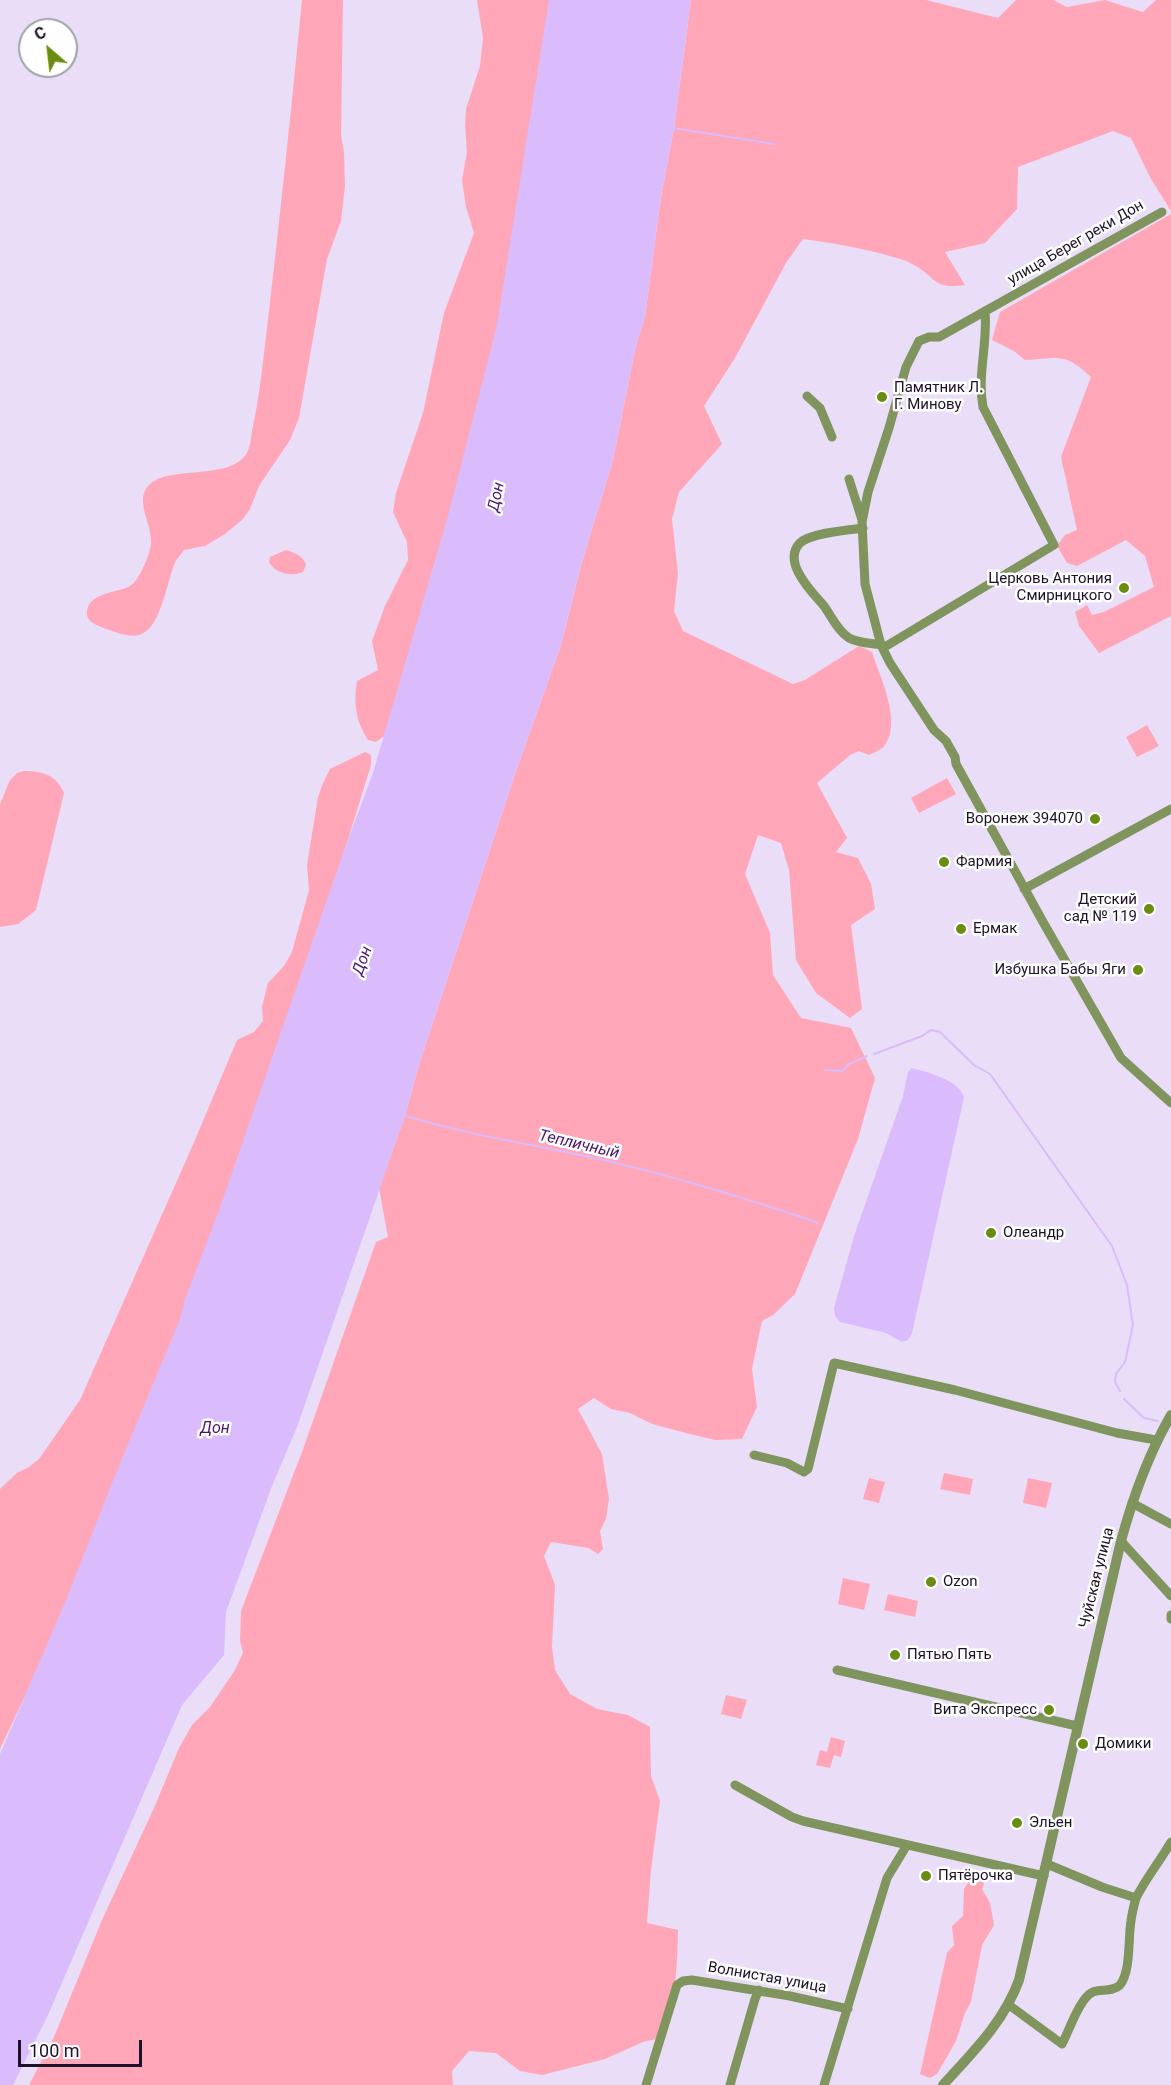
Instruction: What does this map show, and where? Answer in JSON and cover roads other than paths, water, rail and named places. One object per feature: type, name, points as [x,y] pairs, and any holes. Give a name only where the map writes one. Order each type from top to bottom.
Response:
[{"type":"street","name":"улица Берег реки Дон","points":[[862,525],[868,492],[906,367],[919,341],[929,337],[939,337],[1005,301],[1060,267],[1162,212]]},
{"type":"street","points":[[862,525],[810,538],[800,543],[795,554],[796,568],[804,584],[823,605],[843,634],[852,640],[882,647],[1054,544],[983,407],[980,391],[986,325],[985,311]]},
{"type":"street","points":[[807,396],[820,408],[832,437]]},
{"type":"street","points":[[849,479],[862,525],[865,584],[882,647],[890,663],[934,730],[946,741],[955,757],[956,764],[1024,889],[1121,1058],[1171,1103]]},
{"type":"street","points":[[1024,889],[1171,809]]},
{"type":"street","points":[[754,1455],[787,1463],[799,1471],[804,1472],[808,1469],[834,1363],[955,1390],[1118,1433],[1156,1440]]},
{"type":"street","name":"Чуйская улица","points":[[942,2085],[981,2044],[1009,2005],[1019,1980],[1121,1541],[1132,1503],[1156,1440],[1171,1415]]},
{"type":"street","points":[[1132,1503],[1171,1524]]},
{"type":"street","points":[[1121,1541],[1171,1596]]},
{"type":"street","points":[[837,1670],[1077,1726]]},
{"type":"street","points":[[735,1785],[803,1821],[1044,1876]]},
{"type":"street","points":[[1009,2005],[1062,2044],[1087,1996],[1093,1992],[1116,1988],[1121,1984],[1136,1898],[1148,1875],[1159,1863],[1171,1842]]},
{"type":"street","points":[[824,2085],[887,1878],[907,1845]]},
{"type":"street","points":[[1047,1864],[1102,1887],[1136,1898]]},
{"type":"street","name":"Волнистая улица","points":[[646,2085],[677,1985],[683,1981],[692,1980],[759,1990],[848,2009]]},
{"type":"street","points":[[730,2085],[759,1990]]},
{"type":"water","name":"Дон","points":[[549,0],[691,0],[645,316],[635,350],[613,460],[582,562],[561,645],[514,777],[419,1065],[405,1116],[297,1427],[272,1486],[226,1612],[224,1655],[182,1705],[48,2015],[13,2085],[0,2085],[0,1754],[66,1600],[180,1319],[185,1299],[217,1216],[373,773],[448,516],[497,325]]},
{"type":"water","points":[[912,1068],[949,1081],[964,1097],[912,1333],[908,1340],[902,1342],[886,1333],[840,1322],[835,1316],[834,1308],[854,1236],[903,1096],[908,1072]]},
{"type":"waterway","points":[[673,128],[774,144]]},
{"type":"waterway","points":[[874,1054],[922,1036],[931,1030],[940,1032],[974,1065],[990,1074],[1112,1246],[1127,1285],[1133,1325],[1125,1362],[1116,1374],[1115,1382],[1120,1391]]},
{"type":"waterway","points":[[825,1070],[842,1071],[849,1064],[867,1056]]},
{"type":"waterway","name":"Тепличный","points":[[403,1115],[454,1129],[635,1168],[714,1189],[818,1223]]},
{"type":"waterway","points":[[1124,1399],[1144,1418],[1158,1421]]},
{"type":"place","name":"Памятник Л. Г. Минову","points":[[882,397]]},
{"type":"place","name":"Церковь Антония Смирницкого","points":[[1124,588]]},
{"type":"place","name":"Воронеж 394070","points":[[1095,819]]},
{"type":"place","name":"Фармия","points":[[944,862]]},
{"type":"place","name":"Детский сад № 119","points":[[1149,909]]},
{"type":"place","name":"Ермак","points":[[961,929]]},
{"type":"place","name":"Избушка Бабы Яги","points":[[1138,970]]},
{"type":"place","name":"Олеандр","points":[[991,1233]]},
{"type":"place","name":"Ozon","points":[[931,1582]]},
{"type":"place","name":"Пятью Пять","points":[[895,1655]]},
{"type":"place","name":"Вита Экспресс","points":[[1049,1710]]},
{"type":"place","name":"Домики","points":[[1083,1744]]},
{"type":"place","name":"Эльен","points":[[1017,1823]]},
{"type":"place","name":"Пятёрочка","points":[[926,1876]]}]
